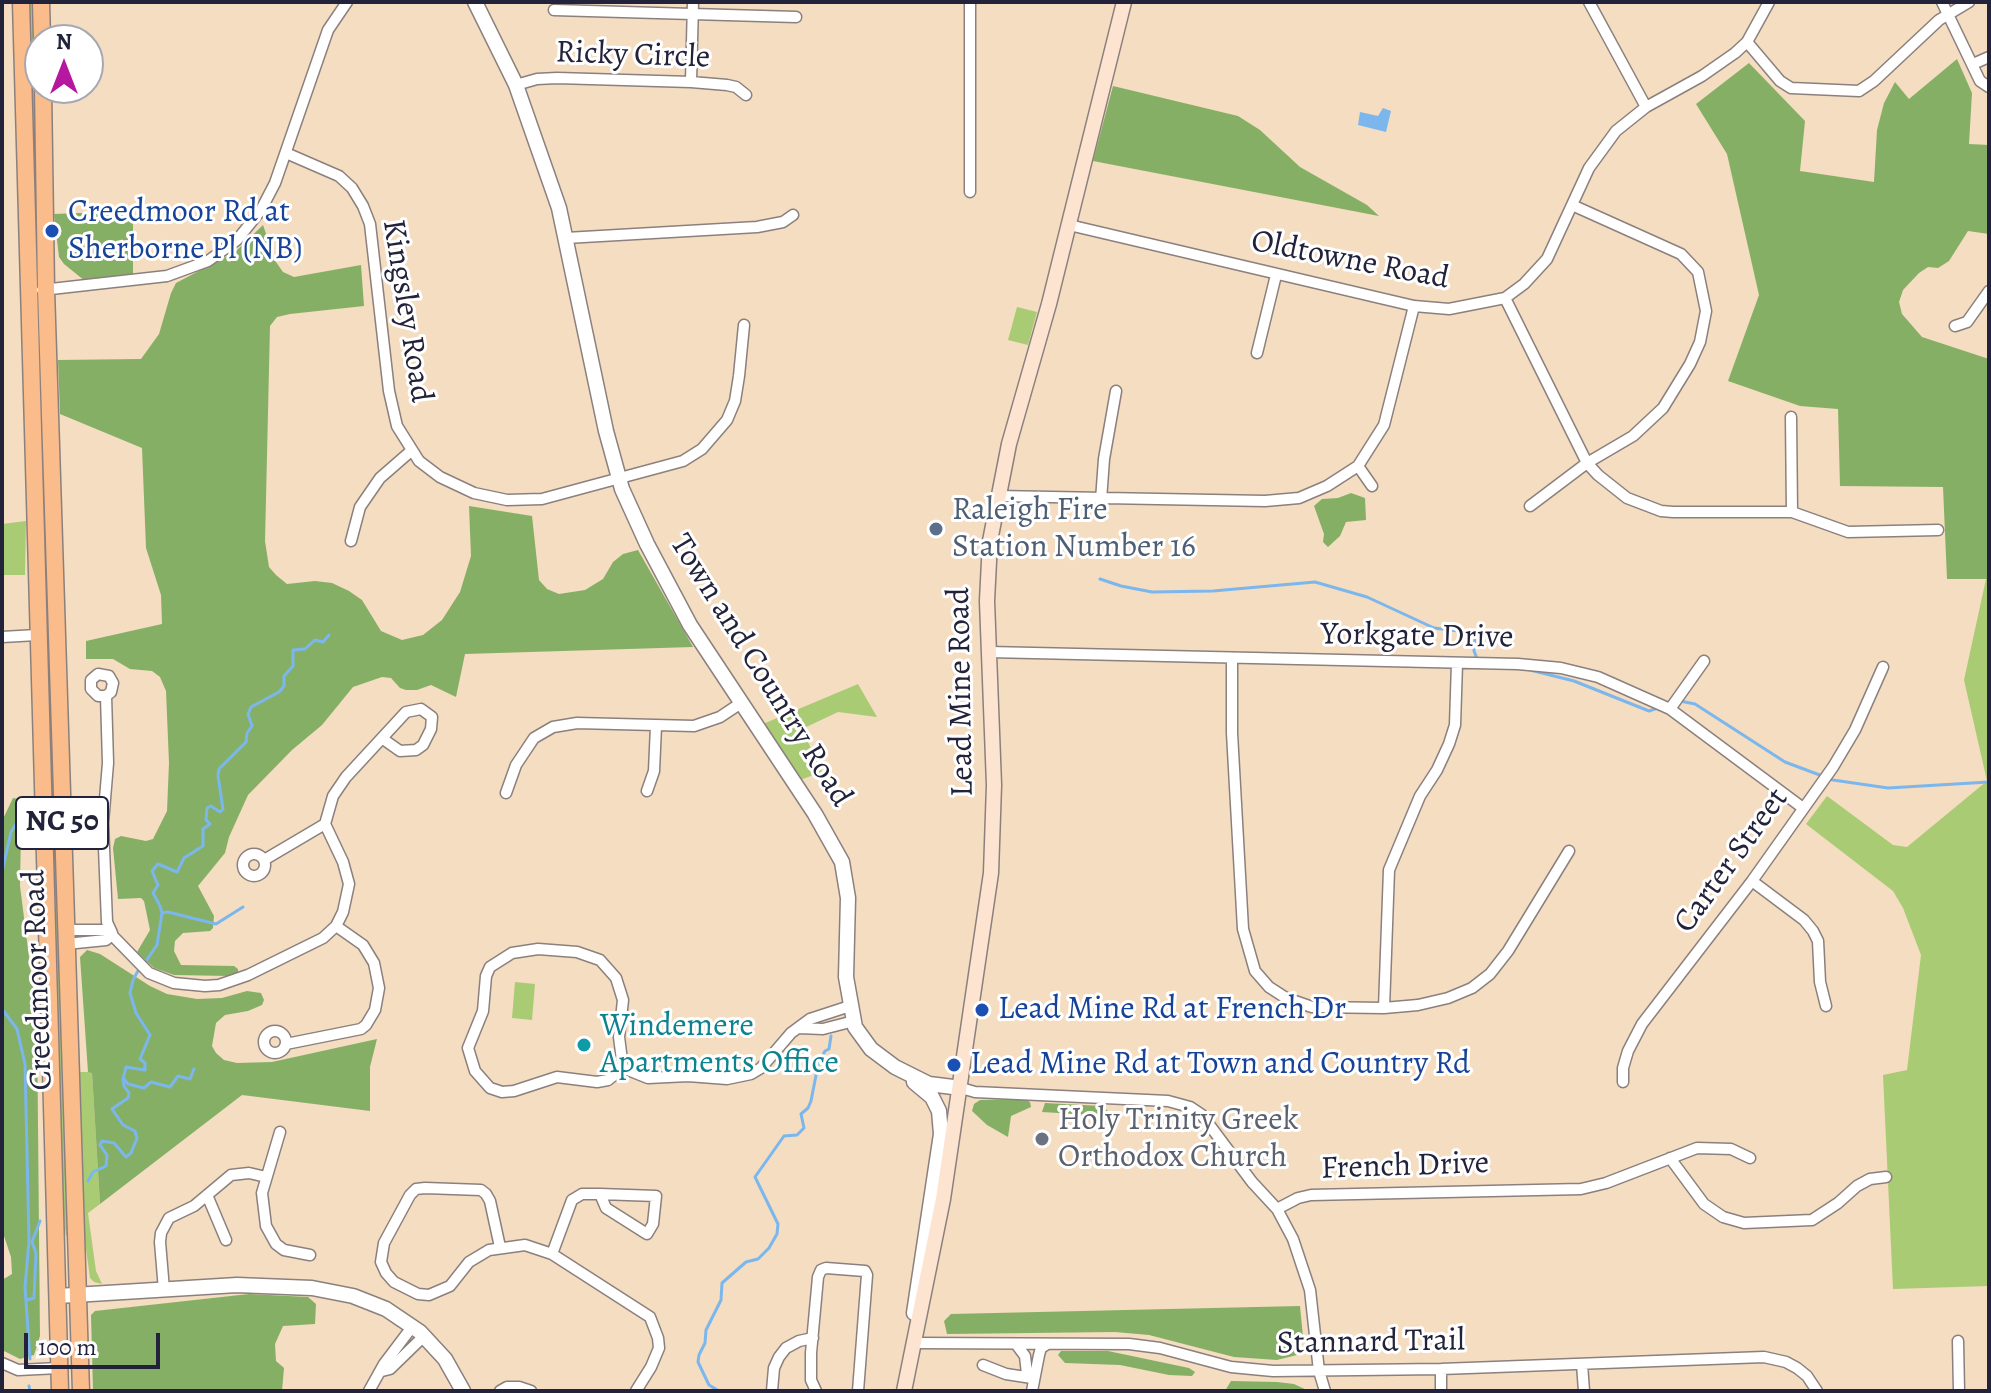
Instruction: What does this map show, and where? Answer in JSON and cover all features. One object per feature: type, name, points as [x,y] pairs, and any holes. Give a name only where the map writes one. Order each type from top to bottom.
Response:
[{"type":"main road","name":"Creedmoor Road","points":[[21,2],[60,1391]]},
{"type":"main road","points":[[41,2],[42,24]]},
{"type":"main road","name":"Lead Mine Road","points":[[904,1391],[961,1088],[991,873],[994,785],[987,571],[997,496],[1124,2]]},
{"type":"main road","name":"Creedmoor Road","points":[[43,104],[65,937],[81,1391]]},
{"type":"street","points":[[27,291],[167,276],[208,261],[237,240],[261,210],[275,183],[328,30],[347,2]]},
{"type":"street","name":"Town and Country Road","points":[[475,2],[516,85],[559,208],[618,479],[647,544],[690,625],[815,814],[842,862],[847,885],[845,961],[850,1006],[861,1037],[895,1067],[929,1084],[961,1088]]},
{"type":"street","points":[[691,82],[693,2]]},
{"type":"street","points":[[970,2],[970,192]]},
{"type":"street","points":[[1589,2],[1646,107]]},
{"type":"street","name":"Oldtowne Road","points":[[1069,225],[1414,306],[1449,309],[1505,298],[1524,284],[1547,259],[1589,168],[1616,131],[1646,107],[1702,76],[1747,42],[1769,2]]},
{"type":"street","points":[[1942,2],[1980,81],[1989,87]]},
{"type":"street","points":[[1747,42],[1780,81],[1791,88],[1859,91],[1948,13],[1969,2]]},
{"type":"street","points":[[554,10],[796,17]]},
{"type":"street","points":[[1973,64],[1989,57]]},
{"type":"street","name":"Ricky Circle","points":[[516,85],[557,78],[691,82],[736,87],[746,95]]},
{"type":"street","name":"Kingsley Road","points":[[286,153],[339,176],[352,188],[363,206],[370,224],[389,391],[397,426],[419,461],[440,477],[474,493],[507,500],[542,499],[683,461],[716,435],[727,420],[735,401],[744,325]]},
{"type":"street","points":[[1530,506],[1587,463],[1633,436],[1663,408],[1700,342],[1706,311],[1698,272],[1681,254],[1572,205]]},
{"type":"street","points":[[566,238],[757,227],[783,222],[793,215]]},
{"type":"street","points":[[1257,353],[1276,275]]},
{"type":"street","points":[[1955,326],[1967,322],[1989,291]]},
{"type":"street","points":[[1505,298],[1587,463],[1627,498],[1661,511],[1792,512],[1848,532],[1938,530]]},
{"type":"street","points":[[997,496],[1265,501],[1299,498],[1327,486],[1358,466],[1384,425],[1414,306]]},
{"type":"street","points":[[1101,500],[1104,459],[1116,391]]},
{"type":"street","points":[[1791,417],[1792,512]]},
{"type":"street","points":[[351,541],[360,507],[375,485],[411,451]]},
{"type":"street","points":[[1358,466],[1372,486]]},
{"type":"street","points":[[2,637],[37,635]]},
{"type":"street","name":"Yorkgate Drive","points":[[989,652],[1561,668],[1598,677],[1670,709],[1803,808]]},
{"type":"street","points":[[1232,659],[1237,860],[1243,929],[1255,971],[1269,987],[1286,998],[1312,1007],[1384,1008],[1418,1005],[1472,988],[1490,974],[1508,951],[1569,851]]},
{"type":"street","points":[[1670,709],[1704,661]]},
{"type":"street","points":[[1384,1008],[1389,870],[1420,796],[1449,744],[1455,725],[1457,663]]},
{"type":"street","name":"Carter Street","points":[[1623,1082],[1628,1051],[1642,1024],[1752,881],[1833,767],[1855,730],[1883,667]]},
{"type":"street","points":[[106,696],[108,763],[103,823],[107,922],[112,935],[149,973],[174,983],[219,985],[248,975],[323,938],[336,926],[343,912],[349,884],[343,862],[327,833],[328,807],[339,786],[406,712],[421,709],[432,717],[431,729],[423,745],[416,750],[400,751],[383,739]]},
{"type":"street","points":[[506,793],[516,765],[534,738],[553,727],[577,723],[694,726],[706,723],[741,703]]},
{"type":"street","points":[[647,791],[654,771],[656,726]]},
{"type":"street","points":[[264,860],[325,824]]},
{"type":"street","points":[[1752,881],[1804,920],[1813,931],[1818,941],[1820,982],[1826,1006]]},
{"type":"street","points":[[286,1044],[361,1029],[375,1010],[379,988],[374,963],[363,945],[336,926]]},
{"type":"street","points":[[65,937],[106,940],[112,935]]},
{"type":"street","points":[[538,949],[577,952],[600,960],[616,978],[623,1000],[619,1037],[623,1068],[608,1080],[597,1082],[557,1077],[514,1091],[502,1092],[490,1088],[475,1071],[468,1048],[483,1011],[486,976],[490,967],[512,953],[538,949]]},
{"type":"street","points":[[623,1068],[648,1078],[740,1078],[761,1068],[810,1019],[850,1006]]},
{"type":"street","points":[[799,1028],[823,1029],[854,1021]]},
{"type":"street","points":[[895,1067],[932,1097],[939,1111],[941,1134],[915,1302],[909,1372]]},
{"type":"street","points":[[961,1088],[975,1092],[1168,1101],[1190,1107],[1202,1115],[1252,1182],[1277,1209],[1293,1239],[1310,1290],[1319,1371],[1325,1391]]},
{"type":"street","points":[[280,1132],[261,1202],[266,1226],[271,1237],[284,1250],[310,1255]]},
{"type":"street","name":"French Drive","points":[[1277,1209],[1311,1195],[1581,1189],[1606,1183],[1697,1148],[1740,1151],[1750,1158]]},
{"type":"street","points":[[1670,1158],[1704,1204],[1723,1217],[1744,1223],[1812,1220],[1857,1186],[1870,1179],[1886,1177]]},
{"type":"street","points":[[164,1290],[160,1242],[169,1218],[194,1206],[231,1175],[249,1173],[266,1177]]},
{"type":"street","points":[[500,1247],[490,1201],[481,1190],[416,1189],[384,1243],[381,1262],[394,1282],[418,1294],[429,1295],[450,1286],[460,1271],[478,1256],[500,1247],[525,1245],[552,1254],[650,1317],[659,1348],[636,1391]]},
{"type":"street","points":[[552,1254],[572,1200],[582,1194],[600,1194],[656,1196],[651,1229],[647,1234],[606,1208],[600,1194]]},
{"type":"street","points":[[207,1195],[226,1240]]},
{"type":"street","points":[[816,1391],[810,1370],[818,1277],[821,1270],[826,1268],[865,1271],[867,1275],[858,1391]]},
{"type":"street","points":[[58,1296],[237,1285],[323,1290],[373,1302],[412,1327],[445,1359],[463,1391]]},
{"type":"street","points":[[369,1391],[384,1364],[412,1327]]},
{"type":"street","points":[[382,1371],[390,1369],[424,1336]]},
{"type":"street","points":[[772,1391],[774,1368],[779,1357],[786,1348],[813,1338]]},
{"type":"street","points":[[1958,1341],[1959,1391]]},
{"type":"street","name":"Stannard Trail","points":[[915,1343],[1129,1344],[1160,1348],[1231,1367],[1319,1371],[1775,1358],[1804,1374],[1817,1391]]},
{"type":"street","points":[[1016,1344],[1025,1356],[1027,1374],[1032,1378]]},
{"type":"street","points":[[983,1365],[1006,1374],[1032,1378],[1037,1375],[1041,1348],[1047,1344]]},
{"type":"street","points":[[2,1363],[18,1370],[59,1368]]},
{"type":"street","points":[[1582,1364],[1584,1391]]},
{"type":"street","points":[[1441,1369],[1441,1391]]},
{"type":"street","points":[[1032,1378],[1032,1391]]},
{"type":"street","points":[[500,1391],[507,1387],[519,1387],[531,1391]]},
{"type":"green space","points":[[28,2],[35,2],[37,24],[28,24]]},
{"type":"green space","points":[[1957,59],[1972,93],[1969,144],[1989,145],[1989,234],[1968,231],[1949,261],[1938,268],[1928,267],[1919,273],[1903,290],[1899,302],[1902,314],[1922,337],[1989,359],[1989,579],[1947,579],[1943,487],[1840,486],[1838,409],[1800,406],[1728,381],[1759,295],[1727,154],[1696,104],[1749,63],[1805,121],[1800,171],[1874,182],[1877,130],[1884,103],[1895,82],[1909,99]]},
{"type":"green space","points":[[1113,86],[1238,116],[1260,130],[1300,167],[1367,205],[1379,216],[1093,161]]},
{"type":"green space","points":[[30,104],[38,104],[40,228],[37,228],[31,188]]},
{"type":"green space","points":[[133,211],[133,277],[85,281],[59,257],[54,214]]},
{"type":"green space","points":[[263,225],[276,262],[283,272],[294,277],[361,265],[364,306],[290,314],[277,317],[270,326],[265,541],[269,567],[276,575],[287,584],[315,581],[332,583],[349,591],[362,600],[381,631],[402,640],[423,635],[442,620],[460,592],[471,556],[469,506],[532,516],[539,580],[547,589],[559,594],[585,590],[603,579],[613,562],[623,554],[638,550],[693,647],[465,654],[456,697],[431,685],[406,690],[391,678],[382,677],[353,687],[322,725],[292,750],[248,795],[225,853],[198,886],[214,916],[213,928],[210,931],[183,933],[175,941],[174,951],[181,965],[234,966],[238,973],[229,976],[174,975],[154,968],[137,952],[150,930],[144,901],[141,898],[118,899],[113,848],[115,839],[121,836],[146,841],[153,839],[167,811],[166,691],[160,677],[152,671],[130,669],[113,659],[86,659],[86,641],[162,624],[161,595],[146,548],[142,448],[60,414],[58,360],[141,359],[159,334],[176,283],[235,252]]},
{"type":"green space","points":[[1017,307],[1037,312],[1028,345],[1008,340]]},
{"type":"green space","points":[[37,350],[44,395],[69,1235],[66,1236],[60,1192]]},
{"type":"green space","points":[[1351,493],[1365,498],[1366,520],[1346,522],[1340,536],[1328,547],[1323,542],[1324,534],[1314,506],[1322,499]]},
{"type":"green space","points":[[26,521],[25,575],[2,575],[2,524]]},
{"type":"green space","points":[[1986,579],[1989,579],[1989,1286],[1893,1289],[1883,1075],[1907,1070],[1921,955],[1893,891],[1806,824],[1827,796],[1893,845],[1907,847],[1987,781],[1964,680]]},
{"type":"green space","points":[[858,684],[877,717],[838,712],[802,729],[822,772],[800,780],[763,724]]},
{"type":"green space","points":[[13,798],[25,800],[28,816],[21,830],[20,886],[37,1020],[40,1336],[34,1355],[20,1359],[2,1350],[2,1280],[12,1274],[11,1257],[2,1230],[2,821]]},
{"type":"green space","points":[[87,950],[100,954],[167,994],[197,999],[222,998],[247,991],[261,993],[264,1000],[262,1005],[225,1015],[216,1023],[212,1046],[224,1060],[237,1063],[272,1062],[377,1039],[370,1067],[370,1111],[242,1095],[100,1204],[92,1073],[88,1072],[80,957]]},
{"type":"green space","points":[[515,982],[535,984],[532,1020],[512,1018]]},
{"type":"green space","points":[[79,1045],[80,1072],[92,1072],[100,1204],[88,1213],[96,1271],[102,1284],[90,1278],[83,1227]]},
{"type":"green space","points":[[1024,1099],[1030,1102],[1031,1107],[1011,1116],[1008,1137],[987,1125],[972,1111],[974,1104],[980,1100]]},
{"type":"green space","points":[[1045,1103],[1102,1106],[1108,1111],[1107,1116],[1042,1112]]},
{"type":"green space","points":[[249,1294],[308,1297],[316,1304],[315,1324],[283,1326],[275,1344],[276,1361],[284,1368],[282,1391],[93,1391],[91,1315],[95,1311]]},
{"type":"green space","points":[[1300,1306],[1303,1337],[1297,1355],[1277,1360],[1234,1357],[1149,1335],[1115,1332],[947,1334],[944,1321],[951,1314]]},
{"type":"green space","points":[[1061,1351],[1108,1351],[1189,1368],[1195,1372],[1192,1376],[1169,1375],[1120,1365],[1065,1363],[1058,1355]]},
{"type":"green space","points":[[1231,1381],[1294,1384],[1309,1391],[1225,1391]]},
{"type":"water","points":[[1383,108],[1391,111],[1386,132],[1358,125],[1360,112],[1378,116]]},
{"type":"waterway","points":[[1100,579],[1152,592],[1213,591],[1315,582],[1367,597],[1434,628],[1475,633],[1474,651],[1478,661]]},
{"type":"waterway","points":[[144,964],[157,945],[162,913],[153,893],[158,885],[152,871],[158,864],[177,872],[184,858],[203,846],[203,829],[210,824],[206,820],[207,808],[211,806],[220,812],[223,809],[219,769],[246,742],[252,726],[248,714],[251,707],[284,686],[284,676],[293,666],[293,650],[305,649],[315,640],[323,642],[329,635]]},
{"type":"waterway","points":[[1530,670],[1574,681],[1649,711],[1658,708]]},
{"type":"waterway","points":[[1680,701],[1695,704],[1785,762],[1833,780],[1888,788],[1989,782]]},
{"type":"waterway","points":[[2,872],[11,832],[23,813]]},
{"type":"waterway","points":[[162,913],[216,924],[243,907]]},
{"type":"waterway","points":[[88,1181],[93,1172],[106,1166],[107,1155],[100,1145],[102,1141],[114,1143],[126,1157],[137,1138],[135,1131],[123,1125],[112,1109],[128,1098],[123,1079],[126,1067],[145,1070],[145,1063],[140,1059],[150,1035],[136,1013],[130,993],[139,969]]},
{"type":"waterway","points":[[2,1009],[17,1029],[25,1064],[29,1241],[25,1287],[30,1359]]},
{"type":"waterway","points":[[719,1391],[709,1385],[698,1362],[706,1330],[721,1300],[722,1283],[746,1262],[758,1259],[777,1234],[778,1224],[755,1177],[784,1136],[797,1135],[804,1128],[801,1114],[811,1101],[818,1065],[829,1049],[831,1036]]},
{"type":"waterway","points":[[124,1079],[128,1084],[144,1088],[151,1082],[170,1087],[178,1076],[190,1079],[194,1069]]},
{"type":"waterway","points":[[27,1300],[34,1298],[36,1253],[32,1242],[40,1221]]},
{"type":"waterway","points":[[29,1386],[30,1391]]},
{"type":"place","name":"Creedmoor Rd at Sherborne Pl (NB)","points":[[52,231]]},
{"type":"place","name":"Raleigh Fire Station Number 16","points":[[936,529]]},
{"type":"place","name":"Lead Mine Rd at French Dr","points":[[982,1010]]},
{"type":"place","name":"Windemere Apartments Office","points":[[584,1045]]},
{"type":"place","name":"Lead Mine Rd at Town and Country Rd","points":[[954,1065]]},
{"type":"place","name":"Holy Trinity Greek Orthodox Church","points":[[1042,1139]]}]
